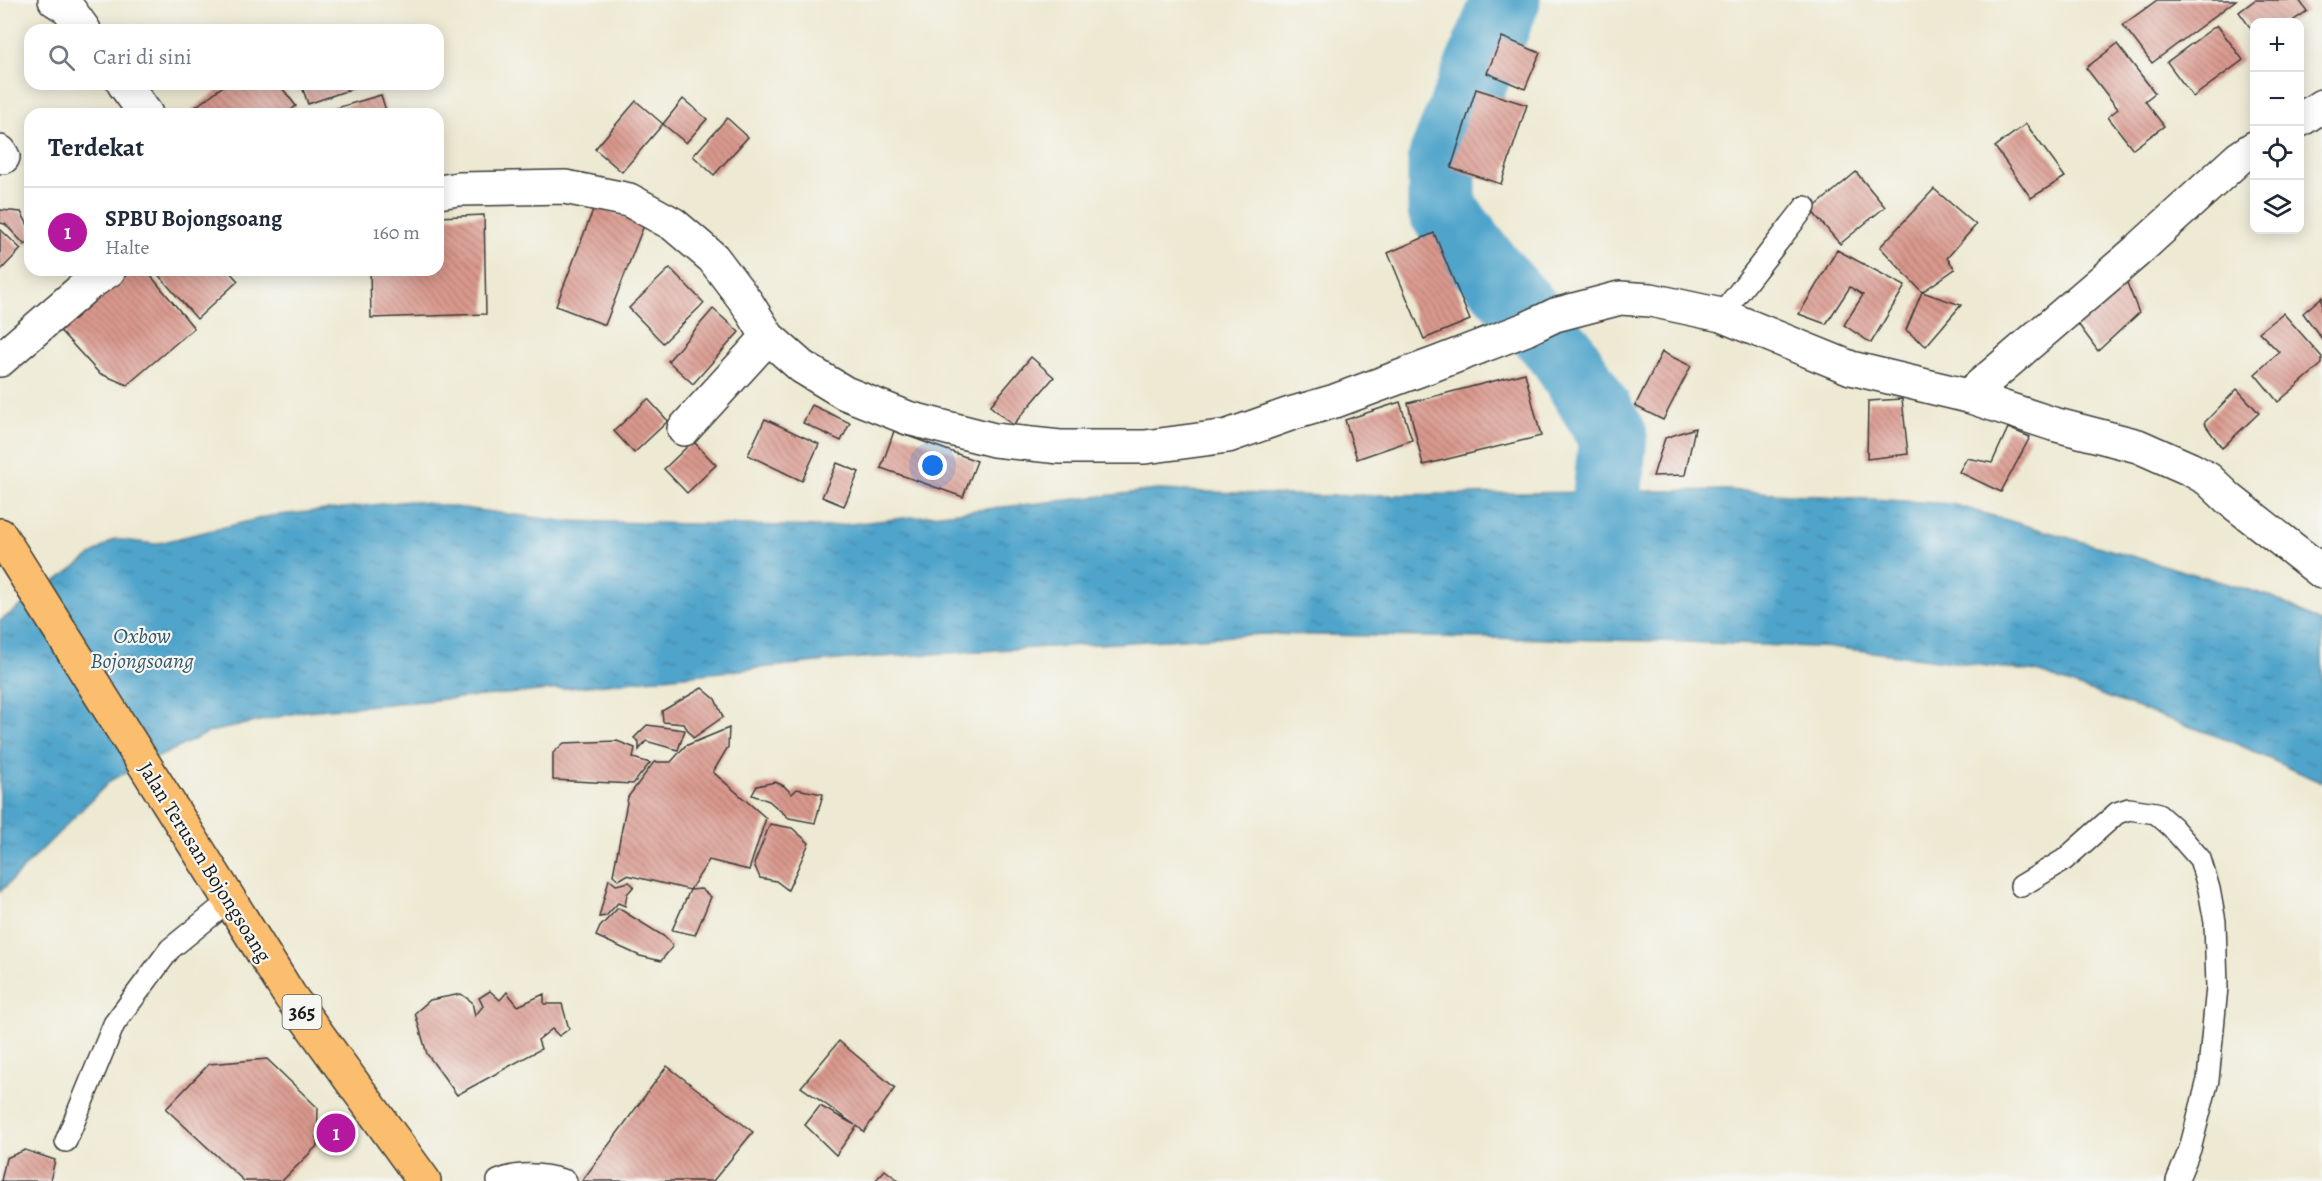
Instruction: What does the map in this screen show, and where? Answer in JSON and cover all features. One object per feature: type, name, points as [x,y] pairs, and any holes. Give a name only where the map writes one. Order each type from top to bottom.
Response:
[{"type":"main road","name":"Jalan Terusan Bojongsoang","points":[[0,535],[290,996],[424,1181]]},
{"type":"street","points":[[55,0],[68,8],[80,24]]},
{"type":"street","points":[[128,90],[142,108]]},
{"type":"street","points":[[2304,117],[2322,106]]},
{"type":"street","points":[[1968,396],[2250,151]]},
{"type":"street","points":[[444,191],[565,187],[629,200],[673,224],[713,258],[747,303],[768,338],[802,367],[844,393],[908,418],[994,440],[1060,447],[1145,447],[1227,436],[1346,397],[1526,329],[1555,315],[1620,298],[1652,300],[1721,315],[1851,368],[1968,396],[2053,424],[2138,446],[2208,479],[2229,499],[2322,572]]},
{"type":"street","points":[[0,360],[100,276]]},
{"type":"street","points":[[684,429],[768,338]]},
{"type":"lane","points":[[1721,315],[1805,207]]},
{"type":"lane","points":[[2021,886],[2064,860],[2117,813],[2129,809],[2156,813],[2172,826],[2200,859],[2209,889],[2215,922],[2217,987],[2208,1080],[2190,1149],[2177,1181]]},
{"type":"lane","points":[[66,1141],[114,1024],[170,949],[229,901]]},
{"type":"lane","points":[[498,1181],[510,1175],[546,1174],[566,1181]]},
{"type":"water","name":"Oxbow Bojongsoang","points":[[1157,490],[1317,496],[1726,490],[1952,504],[2273,597],[2322,623],[2322,783],[2233,742],[2037,672],[1839,648],[1658,641],[1264,634],[847,659],[530,692],[305,711],[210,732],[111,780],[0,892],[0,621],[114,539],[155,544],[270,516],[410,501],[562,521],[823,527]]},
{"type":"building","points":[[2157,0],[2236,0],[2152,63],[2123,25]]},
{"type":"building","points":[[2255,0],[2299,0],[2307,11],[2297,18],[2250,18],[2250,27],[2239,12]]},
{"type":"building","points":[[2217,25],[2243,60],[2193,97],[2167,62]]},
{"type":"building","points":[[1502,37],[1540,53],[1525,89],[1487,73]]},
{"type":"building","points":[[2117,44],[2155,93],[2145,101],[2164,126],[2133,149],[2108,117],[2118,109],[2086,68]]},
{"type":"building","points":[[1476,89],[1527,105],[1501,184],[1451,168]]},
{"type":"building","points":[[218,90],[284,90],[296,106],[294,108],[194,108]]},
{"type":"building","points":[[303,90],[349,90],[308,104]]},
{"type":"building","points":[[381,95],[385,108],[336,108]]},
{"type":"building","points":[[683,99],[707,119],[686,143],[663,124]]},
{"type":"building","points":[[636,101],[663,124],[622,172],[595,149]]},
{"type":"building","points":[[727,118],[748,137],[714,175],[693,156]]},
{"type":"building","points":[[2026,124],[2065,177],[2031,198],[1995,147]]},
{"type":"building","points":[[1856,172],[1885,207],[1840,244],[1811,210]]},
{"type":"building","points":[[1934,189],[1976,225],[1947,258],[1955,269],[1922,292],[1880,247]]},
{"type":"building","points":[[595,205],[644,225],[605,325],[556,306]]},
{"type":"building","points":[[0,210],[21,212],[24,218],[24,244],[5,224],[0,223]]},
{"type":"building","points":[[484,215],[486,314],[371,318],[370,276],[444,276],[444,217]]},
{"type":"building","points":[[0,229],[21,249],[0,271]]},
{"type":"building","points":[[1434,233],[1470,320],[1424,339],[1388,253]]},
{"type":"building","points":[[1837,250],[1905,286],[1871,343],[1844,325],[1863,295],[1850,287],[1826,324],[1799,314]]},
{"type":"building","points":[[670,268],[704,303],[663,343],[629,308]]},
{"type":"building","points":[[2124,275],[2139,313],[2098,351],[2076,321]]},
{"type":"building","points":[[122,276],[151,276],[194,328],[127,385],[99,373],[55,325]]},
{"type":"building","points":[[159,276],[233,276],[238,281],[197,319]]},
{"type":"building","points":[[1922,292],[1961,305],[1926,346],[1906,330]]},
{"type":"building","points":[[2322,297],[2322,339],[2303,313]]},
{"type":"building","points":[[713,309],[739,332],[693,384],[668,361]]},
{"type":"building","points":[[2283,313],[2322,357],[2322,364],[2278,402],[2255,374],[2279,352],[2259,332]]},
{"type":"building","points":[[1662,352],[1691,366],[1663,420],[1635,406]]},
{"type":"building","points":[[1031,357],[1054,377],[1013,425],[990,406]]},
{"type":"building","points":[[1525,373],[1541,436],[1423,465],[1408,403]]},
{"type":"building","points":[[2237,389],[2259,413],[2222,448],[2204,423]]},
{"type":"building","points":[[648,399],[668,421],[634,453],[614,431]]},
{"type":"building","points":[[1902,399],[1908,454],[1867,459],[1868,401]]},
{"type":"building","points":[[1400,402],[1412,440],[1357,459],[1345,420]]},
{"type":"building","points":[[812,405],[850,423],[841,441],[803,423]]},
{"type":"building","points":[[765,419],[819,444],[802,481],[748,455]]},
{"type":"building","points":[[1695,428],[1685,475],[1653,476],[1665,438]]},
{"type":"building","points":[[2008,428],[2030,437],[2001,492],[1959,472],[1967,458],[1992,463]]},
{"type":"building","points":[[894,431],[977,461],[963,497],[881,468]]},
{"type":"building","points":[[693,441],[716,465],[687,493],[664,469]]},
{"type":"building","points":[[837,463],[859,472],[844,506],[822,497]]},
{"type":"building","points":[[702,688],[715,699],[723,717],[693,738],[684,724],[663,722],[662,711]]},
{"type":"building","points":[[647,725],[685,730],[678,750],[646,741],[639,750],[639,742],[634,738]]},
{"type":"building","points":[[729,728],[728,747],[713,772],[766,818],[749,870],[709,860],[690,890],[627,875],[619,880],[613,875],[628,797],[654,762],[671,762],[685,746]]},
{"type":"building","points":[[617,741],[635,748],[633,758],[650,763],[633,784],[553,780],[553,753],[564,743]]},
{"type":"building","points":[[775,782],[784,786],[792,794],[797,789],[823,794],[815,823],[789,818],[769,801],[752,795],[757,786]]},
{"type":"building","points":[[770,824],[792,828],[809,843],[788,890],[776,881],[760,878],[754,864]]},
{"type":"building","points":[[609,879],[616,885],[629,882],[634,886],[627,894],[625,906],[618,903],[606,916],[599,917]]},
{"type":"building","points":[[701,889],[711,897],[695,935],[672,930],[690,890]]},
{"type":"building","points":[[618,908],[665,937],[673,946],[661,961],[640,956],[596,936],[600,927]]},
{"type":"building","points":[[490,991],[500,1000],[507,992],[518,1006],[544,994],[544,1004],[562,1004],[569,1029],[559,1036],[552,1029],[538,1040],[541,1049],[457,1095],[427,1054],[415,1013],[430,1000],[461,994],[472,1002],[475,1016],[483,1006],[479,998]]},
{"type":"building","points":[[839,1041],[895,1088],[864,1132],[857,1126],[836,1155],[805,1125],[820,1106],[855,1125],[801,1087]]},
{"type":"building","points":[[267,1059],[318,1108],[317,1146],[282,1181],[244,1181],[166,1109],[209,1064]]},
{"type":"building","points":[[667,1066],[753,1132],[713,1181],[582,1181]]},
{"type":"building","points":[[25,1150],[55,1160],[50,1181],[1,1181],[6,1158]]},
{"type":"building","points":[[885,1170],[899,1181],[875,1181]]},
{"type":"waterway","points":[[1506,0],[1442,160],[1442,209],[1484,264],[1563,354],[1613,436],[1600,564]]},
{"type":"place","name":"SPBU Bojongsoang","points":[[336,1133]]}]
